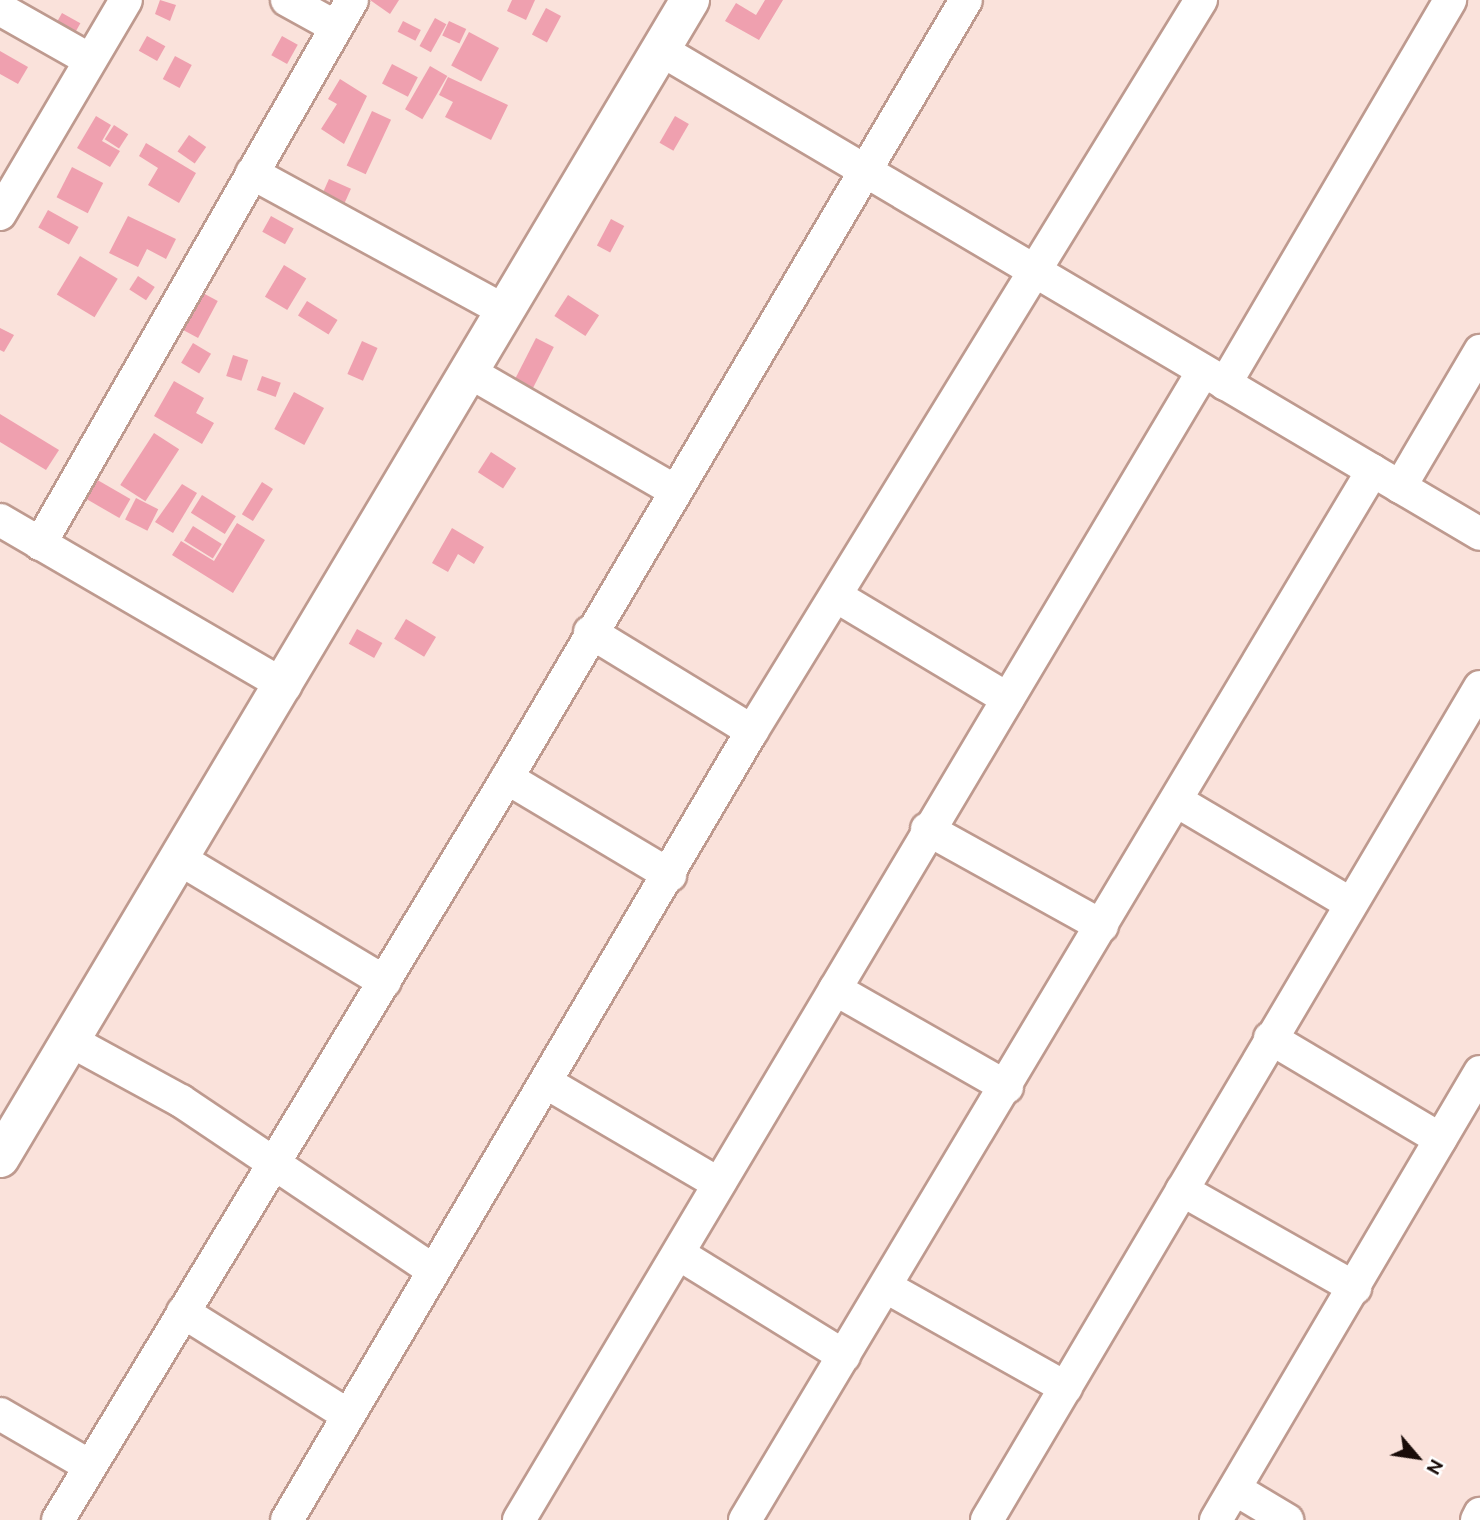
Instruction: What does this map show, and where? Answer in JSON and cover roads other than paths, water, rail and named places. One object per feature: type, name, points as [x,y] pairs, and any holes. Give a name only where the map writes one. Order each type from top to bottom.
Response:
[{"type":"street","points":[[0,215],[126,0]]},
{"type":"street","points":[[287,0],[336,27]]},
{"type":"street","points":[[40,544],[352,0]]},
{"type":"street","points":[[0,1158],[183,861],[690,0]]},
{"type":"street","points":[[58,1520],[88,1465],[274,1165],[507,778],[672,489],[966,0]]},
{"type":"street","points":[[287,1520],[431,1269],[547,1083],[752,731],[1201,0]]},
{"type":"street","points":[[529,1517],[719,1184],[927,829],[1450,0]]},
{"type":"street","points":[[0,9],[90,60]]},
{"type":"street","points":[[661,50],[863,174],[1480,534]]},
{"type":"street","points":[[252,173],[508,312]]},
{"type":"street","points":[[1400,486],[1480,351]]},
{"type":"street","points":[[471,373],[672,489]]},
{"type":"street","points":[[745,1520],[888,1288],[1373,470]]},
{"type":"street","points":[[0,520],[285,686]]},
{"type":"street","points":[[836,596],[1008,699]]},
{"type":"street","points":[[590,632],[752,731]]},
{"type":"street","points":[[988,1520],[1270,1038],[1480,687]]},
{"type":"street","points":[[507,778],[670,875]]},
{"type":"street","points":[[1177,801],[1352,904]]},
{"type":"street","points":[[927,829],[1102,926]]},
{"type":"street","points":[[183,861],[385,982]]},
{"type":"street","points":[[835,989],[1007,1087]]},
{"type":"street","points":[[1270,1038],[1440,1139]]},
{"type":"street","points":[[71,1041],[181,1101],[431,1269]]},
{"type":"street","points":[[1216,1520],[1480,1072]]},
{"type":"street","points":[[547,1083],[719,1184]]},
{"type":"street","points":[[1182,1190],[1355,1288]]},
{"type":"street","points":[[679,1254],[844,1356]]},
{"type":"street","points":[[888,1288],[1066,1388]]},
{"type":"street","points":[[183,1312],[348,1416]]},
{"type":"street","points":[[0,1414],[88,1465]]},
{"type":"street","points":[[1235,1489],[1287,1520]]},
{"type":"street","points":[[1477,1520],[1480,1514]]}]
